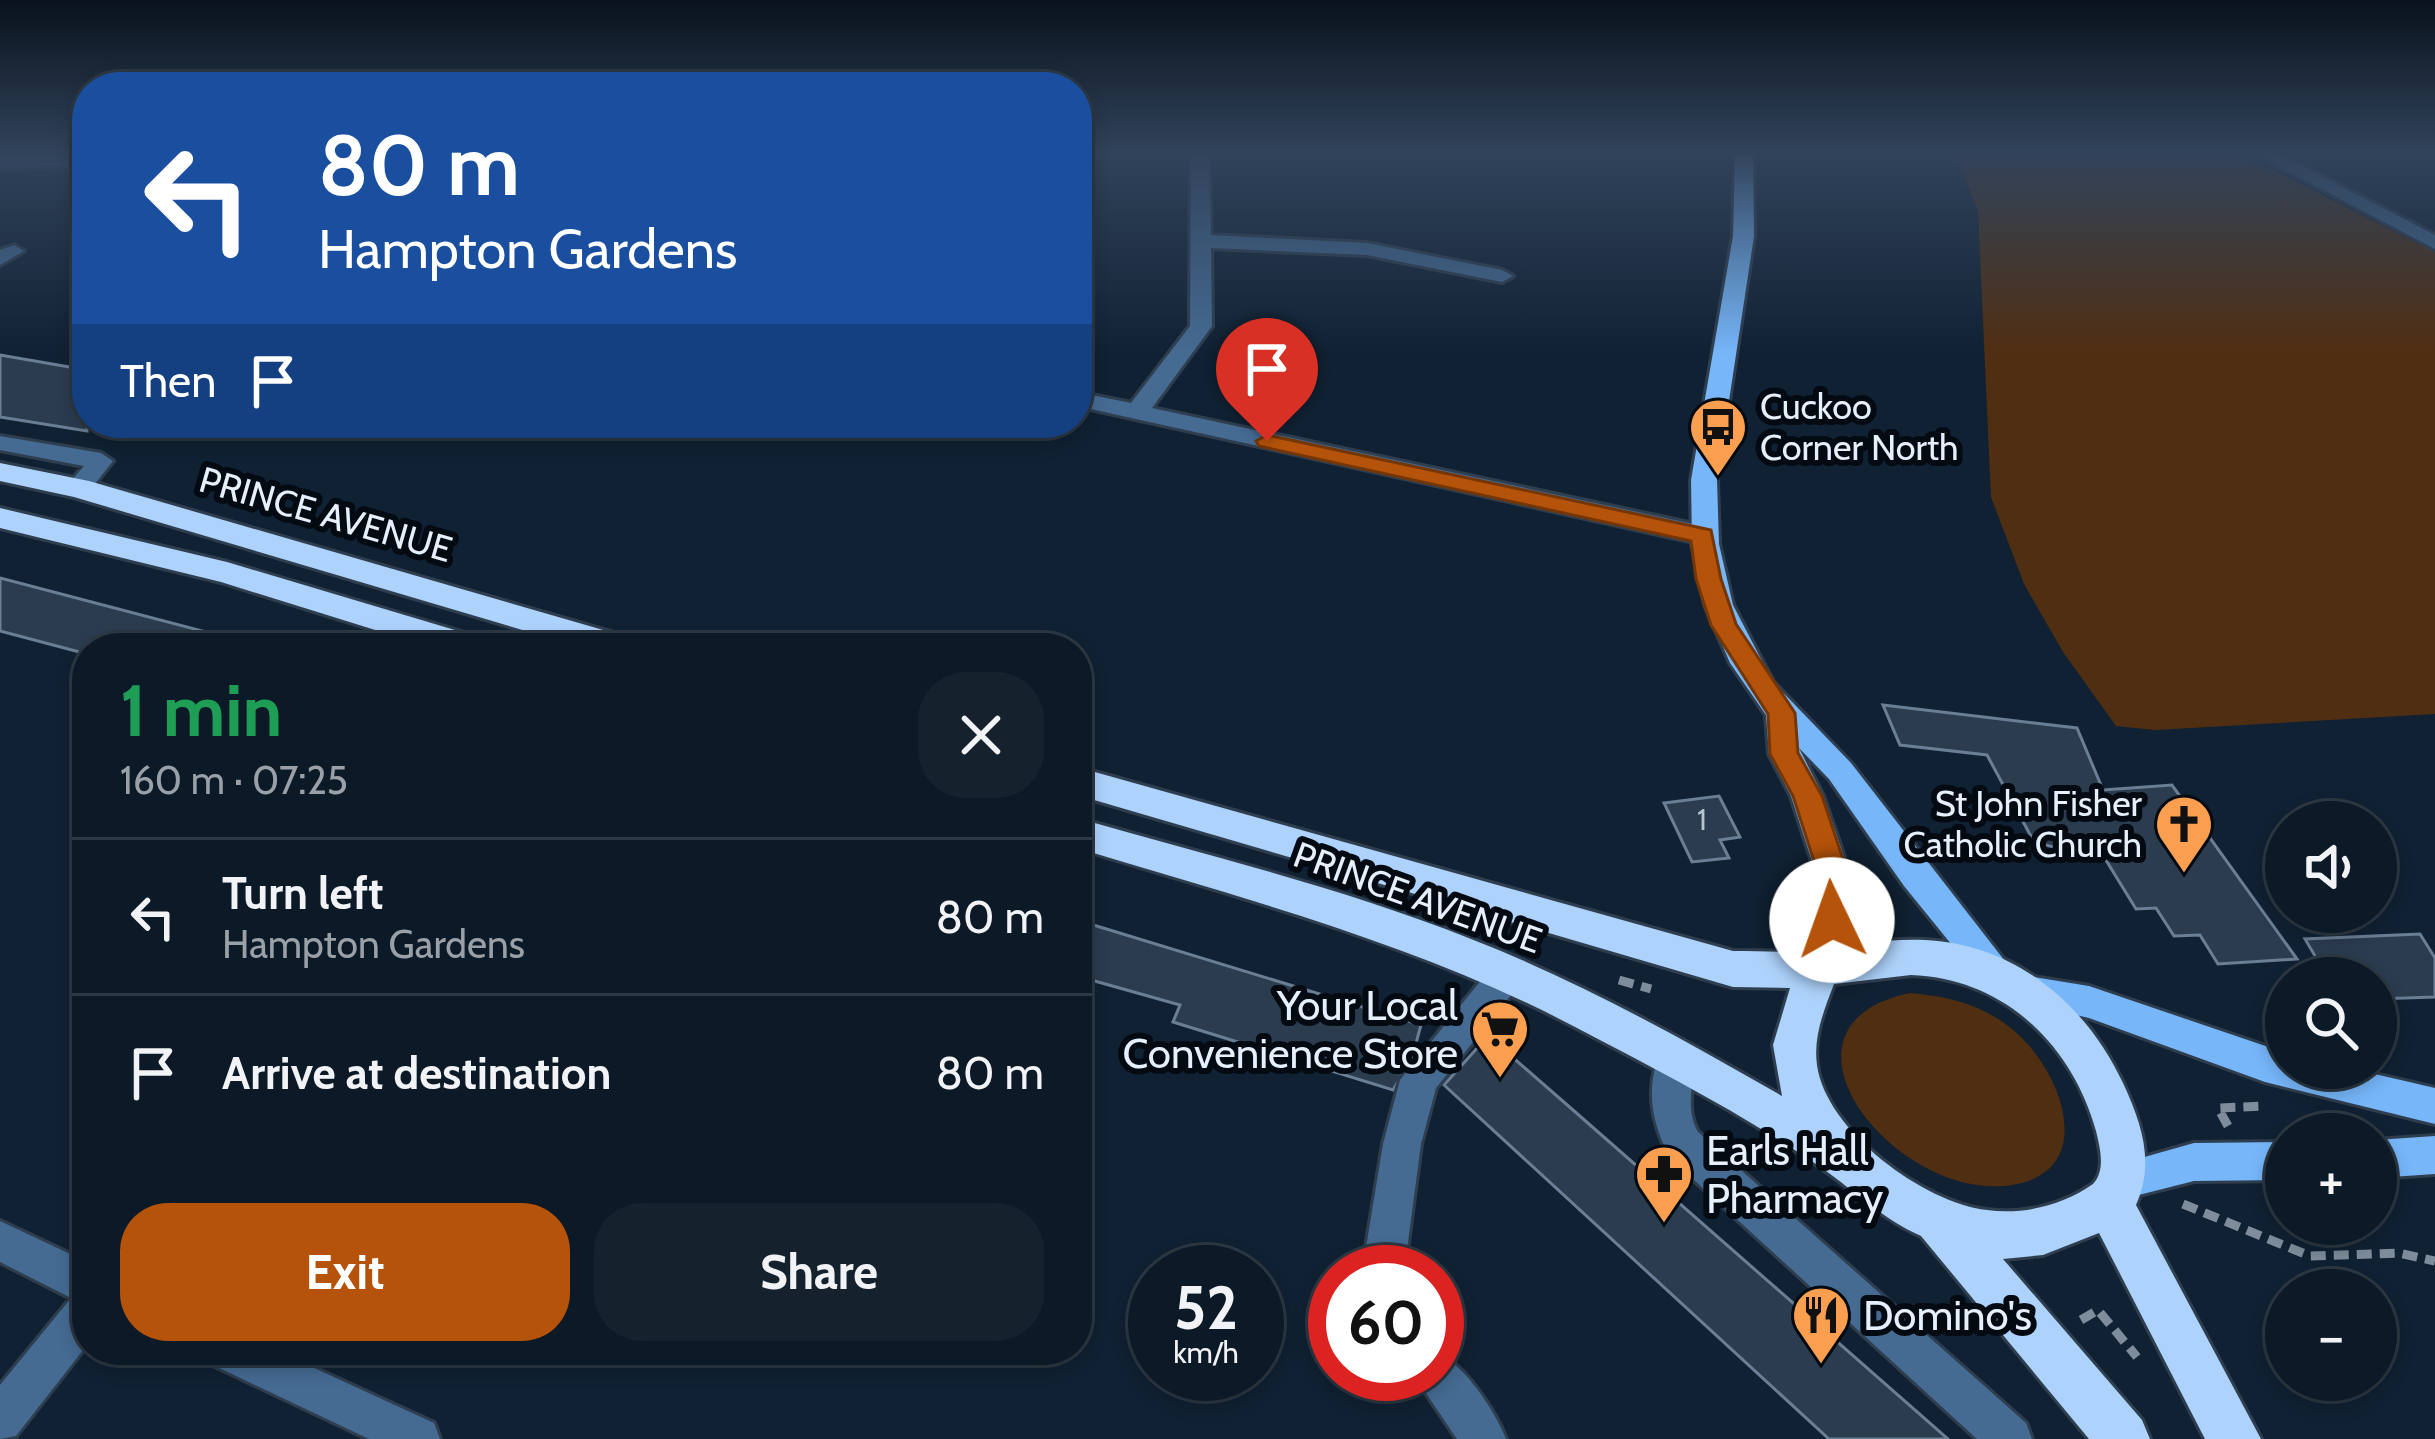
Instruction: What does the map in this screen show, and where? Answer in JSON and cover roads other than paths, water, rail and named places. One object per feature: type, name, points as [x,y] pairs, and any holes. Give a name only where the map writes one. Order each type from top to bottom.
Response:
[{"type":"highway","name":"PRINCE AVENUE","points":[[0,472],[78,488],[573,633]]},
{"type":"highway","points":[[0,518],[227,573],[424,633]]},
{"type":"highway","name":"PRINCE AVENUE","points":[[1092,785],[1696,960],[1733,969],[1824,966]]},
{"type":"highway","name":"PRINCE AVENUE","points":[[1092,837],[1412,935],[1508,973],[1676,1057],[1838,1154]]},
{"type":"highway","points":[[2116,1192],[2039,1236],[1976,1233],[1939,1222],[1894,1197],[1838,1154],[1795,1078],[1795,1028],[1824,966],[1903,956],[1942,959],[2009,982],[2040,1002],[2090,1060],[2121,1138],[2116,1192],[2234,1439]]},
{"type":"highway","points":[[1939,1222],[2123,1439]]},
{"type":"main road","points":[[1746,221],[1741,271],[1710,428],[1703,536],[1708,579],[1724,625],[1781,713],[1830,759],[1910,868],[2009,982],[2089,1002],[2265,1065],[2435,1106]]},
{"type":"main road","points":[[1781,713],[1784,754],[1807,796],[1834,877],[1824,966]]},
{"type":"main road","points":[[2397,1158],[2435,1155]]},
{"type":"main road","points":[[2116,1192],[2194,1162],[2265,1160]]},
{"type":"street","points":[[1136,413],[1201,326],[1201,221]]},
{"type":"street","points":[[2393,221],[2435,243]]},
{"type":"street","points":[[1201,242],[1366,248],[1502,276]]},
{"type":"street","points":[[1092,403],[1703,536]]},
{"type":"street","points":[[0,442],[101,461],[78,488]]},
{"type":"street","points":[[1387,1245],[1402,1144],[1419,1080],[1508,973]]},
{"type":"street","points":[[1676,1057],[1669,1081],[1670,1125],[1684,1145],[2010,1439]]},
{"type":"street","points":[[0,1241],[72,1277]]},
{"type":"street","points":[[0,1420],[72,1331]]},
{"type":"street","points":[[260,1365],[418,1439]]},
{"type":"street","points":[[1455,1401],[1484,1439]]},
{"type":"place","name":"Cuckoo Corner North","points":[[1718,478]]},
{"type":"place","name":"St John Fisher Catholic Church","points":[[2184,875]]},
{"type":"place","name":"Your Local Convenience Store","points":[[1500,1080]]},
{"type":"place","name":"Earls Hall Pharmacy","points":[[1664,1225]]},
{"type":"place","name":"Domino's","points":[[1821,1366]]}]
